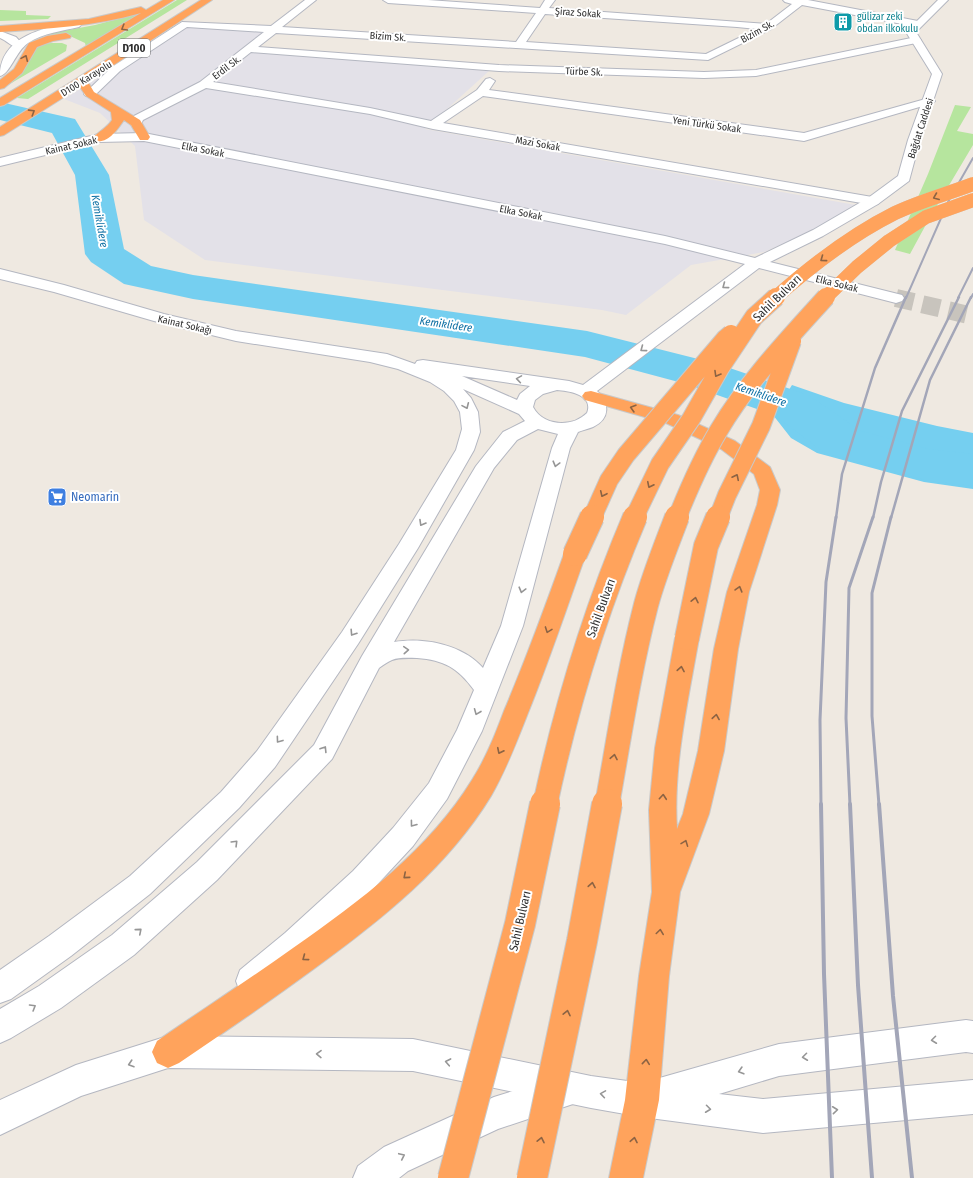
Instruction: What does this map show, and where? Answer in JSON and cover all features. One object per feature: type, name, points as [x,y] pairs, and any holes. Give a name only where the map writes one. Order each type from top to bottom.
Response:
[{"type":"highway","points":[[0,32],[76,25],[125,15],[167,0]]},
{"type":"highway","name":"D100 Karayolu","points":[[0,103],[167,0]]},
{"type":"highway","name":"D100 Karayolu","points":[[2,131],[207,0]]},
{"type":"highway","points":[[0,32],[66,36],[79,38],[85,42],[86,44],[79,54],[39,80]]},
{"type":"highway","points":[[0,86],[18,71],[33,45],[45,39],[66,36]]},
{"type":"highway","points":[[82,81],[90,94],[136,123],[144,137]]},
{"type":"highway","points":[[99,138],[111,130],[118,120],[117,111]]},
{"type":"highway","name":"Sahil Bulvarı","points":[[453,1178],[520,924],[554,762],[591,631],[634,518],[660,464],[691,419],[720,368],[754,317],[803,273],[850,239],[896,213],[973,184]]},
{"type":"highway","points":[[532,1178],[582,941],[632,662],[651,590],[675,520],[688,490],[719,430],[768,362],[796,333],[828,295],[857,267],[889,241],[926,217],[973,200]]},
{"type":"highway","points":[[168,1052],[298,964],[364,913],[418,866],[451,831],[481,788],[503,746],[533,674],[575,554],[609,480],[626,455],[725,339],[754,317]]},
{"type":"highway","points":[[626,1178],[642,1100],[654,976],[666,892],[662,810],[668,748],[687,638],[706,546],[727,495],[761,426],[796,333]]},
{"type":"highway","points":[[588,394],[672,419],[728,445],[763,471],[770,490],[767,505],[738,592],[726,649],[711,751],[696,814],[666,892]]},
{"type":"street","name":"Erdil Sk.","points":[[136,123],[138,118],[204,84],[311,0]]},
{"type":"street","name":"Şiraz Sokak","points":[[388,0],[737,24],[768,28]]},
{"type":"street","points":[[519,45],[550,0]]},
{"type":"street","points":[[788,0],[802,1],[918,24]]},
{"type":"street","points":[[916,40],[911,32],[943,0]]},
{"type":"street","name":"Bizim Sk.","points":[[90,94],[116,69],[185,24],[708,57],[768,28],[802,1]]},
{"type":"street","points":[[0,73],[19,46],[40,34],[76,25]]},
{"type":"street","points":[[0,32],[12,39],[19,46]]},
{"type":"street","name":"Türbe Sk.","points":[[250,49],[499,68],[704,75],[756,73],[916,40]]},
{"type":"street","name":"Bağdat Caddesi","points":[[588,394],[604,378],[756,263],[818,233],[873,201],[904,178],[914,140],[929,101],[937,74],[916,40]]},
{"type":"street","points":[[0,62],[12,54]]},
{"type":"street","points":[[704,75],[708,57]]},
{"type":"street","points":[[433,125],[482,92],[499,68]]},
{"type":"street","name":"Mazi Sokak","points":[[204,84],[370,111],[433,125],[873,201]]},
{"type":"street","name":"Yeni Türkü Sokak","points":[[482,92],[804,137],[929,101]]},
{"type":"street","name":"Kainat Sokak","points":[[0,162],[99,138],[144,137]]},
{"type":"street","name":"Elka Sokak","points":[[144,137],[665,240],[896,298]]},
{"type":"street","name":"Kainat Sokağı","points":[[0,274],[59,288],[147,315],[216,332],[282,344],[373,357]]},
{"type":"street","points":[[373,357],[576,388],[588,394],[596,402],[598,409],[596,416],[590,421],[570,428],[559,429],[435,371],[373,357]]},
{"type":"street","points":[[0,988],[60,946],[140,885],[226,804],[266,759],[350,638],[407,548],[465,450],[471,434],[470,417],[466,403],[461,396],[439,380],[420,370],[373,357]]},
{"type":"street","points":[[530,416],[524,403],[527,396],[545,387],[557,385]]},
{"type":"street","points":[[0,1027],[50,997],[123,945],[213,866],[323,752],[370,662],[486,466],[510,436],[530,416]]},
{"type":"street","points":[[168,1052],[306,933],[363,880],[403,837],[438,790],[469,731],[512,626],[561,448],[570,428]]},
{"type":"street","points":[[370,662],[387,653],[405,649],[448,653],[476,674],[486,689]]},
{"type":"street","points":[[642,1100],[779,1060],[966,1036],[973,1037]]},
{"type":"street","points":[[0,1118],[76,1082],[168,1052],[413,1055],[574,1088],[642,1100],[763,1116],[973,1096]]},
{"type":"street","points":[[370,1178],[396,1159],[494,1114],[574,1088]]},
{"type":"shaded area","points":[[185,24],[274,29],[248,51],[489,71],[425,129],[856,205],[811,232],[764,252],[691,265],[626,315],[602,310],[205,260],[144,220],[135,146],[100,113],[64,99]]},
{"type":"green space","points":[[177,0],[187,0],[28,99],[17,98]]},
{"type":"green space","points":[[0,10],[26,11],[26,15],[51,16],[48,19],[0,21]]},
{"type":"green space","points":[[141,13],[86,47],[85,43],[70,36],[42,35],[95,25]]},
{"type":"green space","points":[[62,43],[67,45],[66,51],[3,88],[18,73],[26,53],[40,44]]},
{"type":"green space","points":[[955,105],[971,107],[957,131],[973,134],[973,145],[910,254],[895,250],[928,174]]},
{"type":"water","points":[[792,385],[844,403],[937,426],[973,433],[973,489],[924,482],[817,453],[791,438],[773,415]]},
{"type":"waterway","name":"Kemiklidere","points":[[0,111],[64,126],[92,175],[105,254],[138,275],[193,287],[587,344],[702,374],[791,405],[843,442],[929,465],[973,470]]},
{"type":"tunnel","points":[[896,298],[973,316]]},
{"type":"railway","points":[[906,298],[949,200],[973,158]]},
{"type":"railway","points":[[958,298],[973,268]]},
{"type":"railway","points":[[971,298],[973,294]]},
{"type":"railway","points":[[836,518],[842,474],[875,368],[906,297]]},
{"type":"railway","points":[[873,518],[881,482],[902,411],[959,297]]},
{"type":"railway","points":[[891,518],[930,380],[971,297]]},
{"type":"railway","points":[[821,805],[820,720],[826,582],[836,517]]},
{"type":"railway","points":[[850,805],[846,718],[849,588],[873,517]]},
{"type":"railway","points":[[879,805],[872,716],[872,593],[891,517]]},
{"type":"railway","points":[[821,804],[824,974],[832,1178]]},
{"type":"railway","points":[[850,804],[858,985],[872,1178]]},
{"type":"railway","points":[[879,804],[893,996],[912,1178]]},
{"type":"place","name":"gülizar zeki obdan ilkokulu","points":[[843,22]]},
{"type":"place","name":"Neomarin","points":[[57,497]]}]
